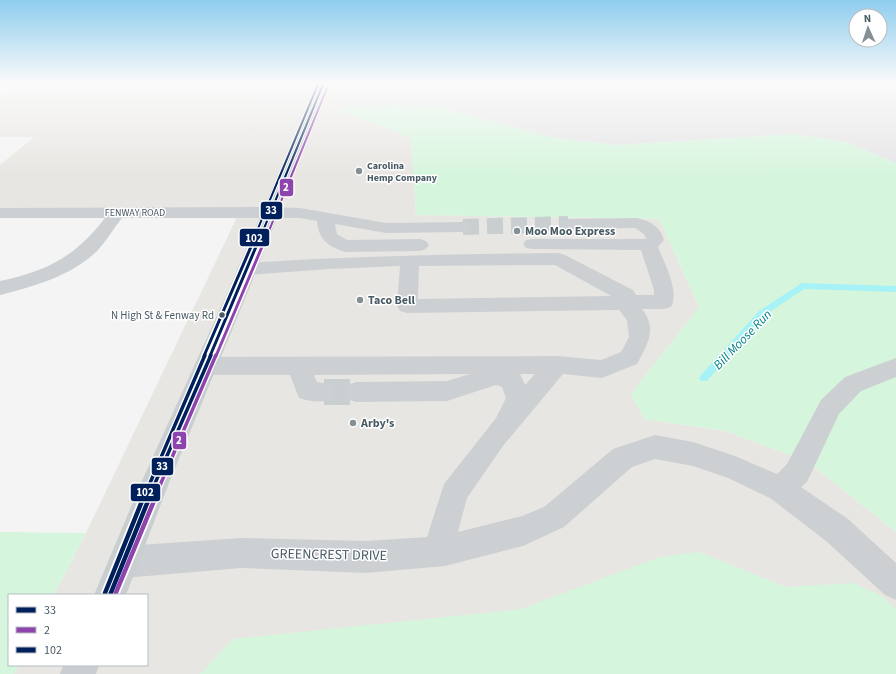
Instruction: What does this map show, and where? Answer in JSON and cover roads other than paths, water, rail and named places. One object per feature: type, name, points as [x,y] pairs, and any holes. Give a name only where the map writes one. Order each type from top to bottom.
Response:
[{"type":"main road","points":[[110,594],[155,483],[247,269],[311,113]]},
{"type":"street","points":[[0,288],[39,277],[69,263],[90,246],[118,212]]},
{"type":"street","name":"FENWAY ROAD","points":[[0,213],[270,212],[300,214],[386,228],[453,232]]},
{"type":"street","points":[[326,218],[326,230],[330,237],[335,242],[345,246],[453,232],[570,244],[594,245],[648,244],[655,240],[651,230],[646,226],[637,223],[577,224],[594,245]]},
{"type":"street","points":[[410,260],[407,306],[664,302],[664,290],[648,244]]},
{"type":"street","points":[[206,366],[557,365],[602,369],[629,358],[640,337],[636,318],[625,303],[626,295],[558,259],[410,260],[330,263],[247,269]]},
{"type":"street","points":[[438,552],[454,493],[500,432],[557,365]]},
{"type":"street","points":[[299,366],[308,391],[324,392]]},
{"type":"street","points":[[780,489],[797,473],[830,407],[853,384],[896,367]]},
{"type":"street","points":[[356,392],[447,391],[497,375],[512,381],[518,398],[500,432]]},
{"type":"street","name":"GREENCREST DRIVE","points":[[124,562],[241,553],[366,557],[438,552],[523,531],[554,517],[623,458],[655,447],[693,454],[735,468],[780,489],[837,530],[896,584]]},
{"type":"waterway","name":"Bill Moose Run","points":[[704,378],[762,313],[802,286],[896,289]]},
{"type":"tunnel","points":[[463,227],[568,224]]},
{"type":"tunnel","points":[[324,392],[356,392]]},
{"type":"place","name":"Carolina Hemp Company","points":[[359,171]]},
{"type":"place","name":"Moo Moo Express","points":[[517,231]]},
{"type":"place","name":"Taco Bell","points":[[360,300]]},
{"type":"place","name":"N High St & Fenway Rd","points":[[222,315]]},
{"type":"place","name":"Arby's","points":[[353,423]]}]
